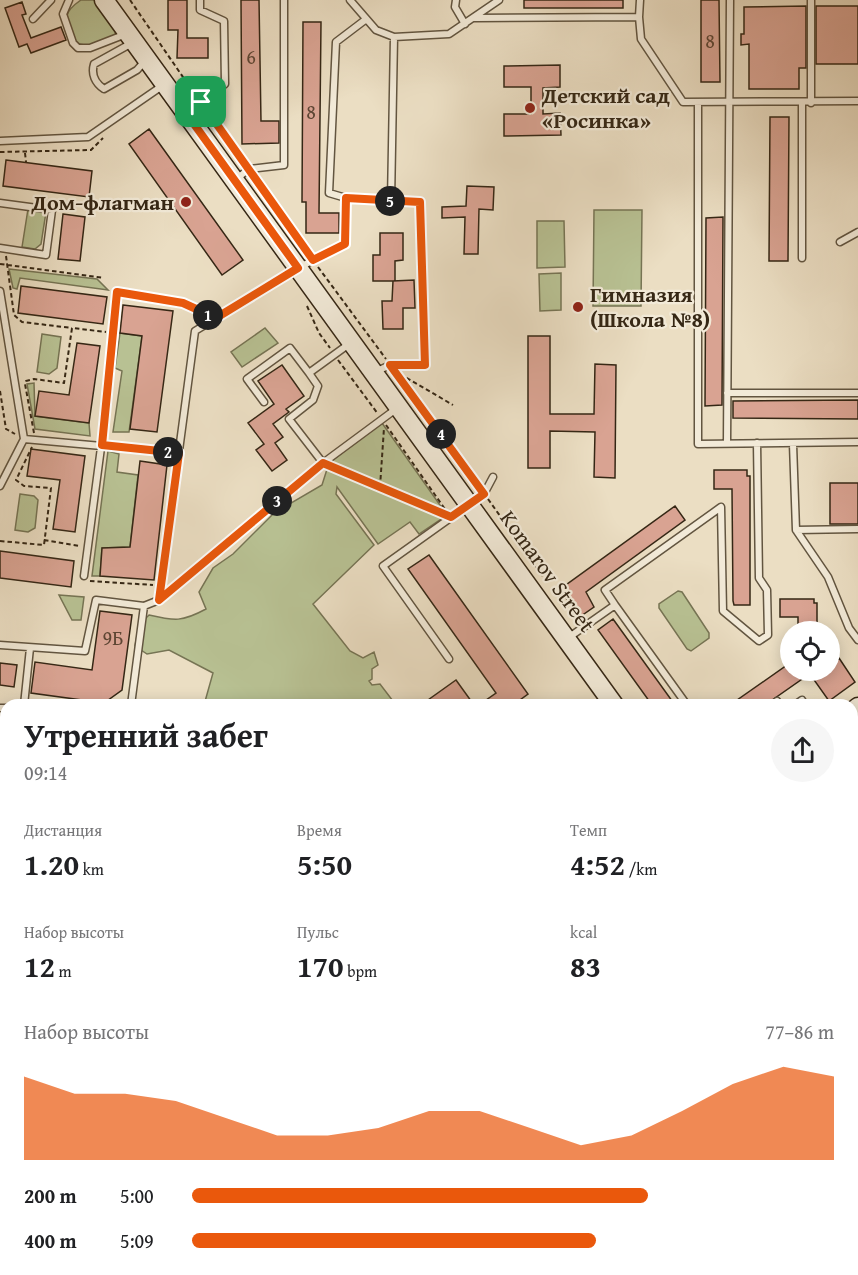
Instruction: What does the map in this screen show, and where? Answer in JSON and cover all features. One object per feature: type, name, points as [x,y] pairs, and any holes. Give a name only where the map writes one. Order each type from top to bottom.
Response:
[{"type":"street","name":"Komarov Street","points":[[104,0],[165,84],[194,108],[305,264],[352,342],[382,368],[399,407],[477,499],[567,638],[610,699]]},
{"type":"lane","points":[[33,19],[51,0]]},
{"type":"lane","points":[[69,0],[63,14],[73,43],[78,48],[90,48],[131,37]]},
{"type":"lane","points":[[194,108],[225,84],[224,21],[200,10],[200,0]]},
{"type":"lane","points":[[242,175],[284,165],[284,0]]},
{"type":"lane","points":[[350,0],[376,30],[394,37],[449,34],[475,18],[491,3],[499,0]]},
{"type":"lane","points":[[456,0],[455,7],[465,24]]},
{"type":"lane","points":[[640,0],[641,39],[683,102],[858,101]]},
{"type":"lane","points":[[726,443],[730,0]]},
{"type":"lane","points":[[811,0],[811,103]]},
{"type":"lane","points":[[475,18],[639,17]]},
{"type":"lane","points":[[365,20],[336,42],[329,193],[346,198],[420,202],[425,365],[382,368]]},
{"type":"lane","points":[[131,37],[94,64],[93,76],[99,86],[104,89],[112,85],[137,70],[147,60]]},
{"type":"lane","points":[[392,201],[394,37]]},
{"type":"lane","points":[[0,141],[88,137],[165,84]]},
{"type":"lane","points":[[698,102],[698,444],[858,442]]},
{"type":"lane","points":[[802,103],[802,258]]},
{"type":"lane","points":[[159,600],[195,331],[305,264],[345,244],[346,198]]},
{"type":"lane","points":[[0,203],[52,210],[46,255],[0,248]]},
{"type":"lane","points":[[840,242],[858,232]]},
{"type":"lane","points":[[0,291],[24,439],[0,486]]},
{"type":"lane","points":[[85,579],[102,445],[117,292],[183,303],[216,318]]},
{"type":"lane","points":[[309,373],[352,342]]},
{"type":"lane","points":[[264,402],[248,379],[290,348],[318,386],[313,400],[289,419],[323,463]]},
{"type":"lane","points":[[727,393],[858,393]]},
{"type":"lane","points":[[0,645],[85,651],[96,600],[144,606],[159,600],[323,463],[399,407]]},
{"type":"lane","points":[[24,439],[179,453]]},
{"type":"lane","points":[[683,699],[605,590],[721,507],[723,611],[759,642],[768,635],[767,590],[759,578],[757,443]]},
{"type":"lane","points":[[793,444],[796,530],[828,577],[849,628],[858,640]]},
{"type":"lane","points":[[449,659],[383,566],[477,499],[493,477]]},
{"type":"lane","points":[[796,530],[858,529]]},
{"type":"lane","points":[[567,638],[615,605]]},
{"type":"lane","points":[[132,699],[144,606]]},
{"type":"lane","points":[[25,699],[30,648]]},
{"type":"path","points":[[130,0],[194,108],[382,368]]},
{"type":"path","points":[[25,152],[26,162]]},
{"type":"path","points":[[14,254],[6,256],[6,264],[14,315],[22,322],[113,333]]},
{"type":"path","points":[[0,264],[104,278]]},
{"type":"path","points":[[306,305],[319,333],[381,419]]},
{"type":"path","points":[[0,541],[44,545],[51,488],[24,486],[16,480],[34,435],[25,384],[26,381],[34,379],[64,383],[72,328]]},
{"type":"path","points":[[453,405],[395,371],[477,499],[547,582]]},
{"type":"path","points":[[0,391],[6,429],[24,439]]},
{"type":"path","points":[[380,488],[384,422],[451,517]]},
{"type":"path","points":[[323,463],[451,517]]},
{"type":"path","points":[[44,540],[88,548]]},
{"type":"path","points":[[85,579],[154,585]]},
{"type":"green space","points":[[81,0],[94,0],[116,29],[115,35],[89,46],[75,43],[67,14]]},
{"type":"green space","points":[[28,209],[46,212],[41,244],[35,249],[22,247]]},
{"type":"green space","points":[[594,210],[642,210],[641,306],[593,306]]},
{"type":"green space","points":[[537,221],[564,221],[565,267],[537,268]]},
{"type":"green space","points":[[9,269],[97,279],[108,290],[20,278],[17,289],[13,288]]},
{"type":"green space","points":[[561,273],[561,310],[540,311],[539,274]]},
{"type":"green space","points":[[265,328],[278,343],[242,367],[231,352]]},
{"type":"green space","points":[[120,333],[142,336],[129,432],[113,432],[122,371],[115,368]]},
{"type":"green space","points":[[42,334],[61,337],[57,368],[49,374],[37,372]]},
{"type":"green space","points":[[34,383],[35,416],[89,423],[90,436],[35,429],[27,384]]},
{"type":"green space","points":[[382,423],[447,515],[419,534],[410,522],[378,544],[337,487],[336,494],[374,545],[313,604],[350,651],[363,658],[374,652],[378,665],[372,669],[372,679],[369,681],[372,685],[380,684],[391,699],[206,699],[213,673],[169,650],[147,654],[135,646],[139,625],[149,615],[178,619],[206,609],[199,592],[213,568],[233,554],[274,513],[322,485],[329,463]]},
{"type":"green space","points":[[108,451],[119,454],[117,472],[138,475],[130,547],[102,548],[100,576],[92,576]]},
{"type":"green space","points":[[20,494],[34,496],[38,500],[35,528],[28,532],[15,530]]},
{"type":"green space","points":[[678,591],[682,592],[709,633],[709,638],[691,651],[687,649],[659,608],[659,604]]},
{"type":"green space","points":[[59,595],[84,597],[81,620],[72,620]]},
{"type":"building","points":[[168,0],[187,0],[187,38],[208,38],[208,58],[177,58],[178,30],[168,30]]},
{"type":"building","points":[[241,0],[259,0],[261,121],[279,121],[279,143],[242,144]]},
{"type":"building","points":[[524,0],[623,0],[623,8],[524,8]]},
{"type":"building","points":[[701,0],[719,0],[720,82],[701,82]]},
{"type":"building","points":[[22,2],[26,14],[22,15],[31,38],[61,27],[66,40],[31,53],[27,44],[19,47],[5,8]]},
{"type":"building","points":[[806,6],[806,68],[799,68],[799,89],[749,89],[749,44],[741,45],[741,34],[744,34],[744,7]]},
{"type":"building","points":[[816,6],[858,6],[858,64],[816,64]]},
{"type":"building","points":[[303,22],[321,22],[319,213],[339,213],[339,233],[306,233],[306,202],[302,202]]},
{"type":"building","points":[[560,65],[560,87],[543,88],[543,114],[560,113],[561,135],[504,136],[504,114],[531,114],[531,87],[504,87],[504,66]]},
{"type":"building","points":[[770,117],[789,117],[788,261],[769,261]]},
{"type":"building","name":"Дом-флагман","points":[[149,129],[243,260],[222,275],[129,144]]},
{"type":"building","points":[[6,160],[92,171],[89,197],[3,186]]},
{"type":"building","points":[[467,186],[494,187],[493,210],[479,209],[478,254],[464,254],[465,217],[442,218],[442,207],[466,206]]},
{"type":"building","points":[[63,214],[85,217],[80,261],[58,259]]},
{"type":"building","points":[[723,217],[722,405],[705,406],[706,218]]},
{"type":"building","points":[[380,233],[403,233],[403,260],[395,261],[395,281],[373,281],[373,255],[380,255]]},
{"type":"building","points":[[414,280],[415,308],[403,308],[403,329],[383,329],[382,301],[392,301],[393,281]]},
{"type":"building","points":[[21,286],[107,297],[103,324],[18,313]]},
{"type":"building","points":[[123,305],[173,311],[157,432],[130,429],[142,336],[120,333]]},
{"type":"building","points":[[528,336],[550,336],[550,414],[594,414],[595,364],[616,365],[615,478],[594,477],[595,432],[550,431],[550,468],[528,468]]},
{"type":"building","points":[[77,343],[100,346],[89,423],[35,416],[39,391],[69,395]]},
{"type":"building","points":[[282,365],[304,396],[286,409],[289,412],[273,424],[283,437],[275,443],[287,460],[272,471],[256,450],[264,444],[248,423],[274,404],[258,381]]},
{"type":"building","points":[[858,400],[858,419],[733,418],[733,401]]},
{"type":"building","points":[[31,449],[85,456],[75,532],[53,529],[60,480],[27,476]]},
{"type":"building","points":[[140,461],[167,465],[154,580],[100,576],[102,548],[130,547]]},
{"type":"building","points":[[714,470],[747,470],[747,476],[750,476],[750,605],[734,605],[732,489],[714,489]]},
{"type":"building","points":[[830,483],[858,483],[858,524],[830,524]]},
{"type":"building","points":[[675,506],[685,520],[586,592],[594,607],[581,616],[559,590]]},
{"type":"building","points":[[0,551],[74,561],[71,587],[0,578]]},
{"type":"building","points":[[429,555],[528,694],[521,699],[488,699],[496,693],[408,569]]},
{"type":"building","points":[[780,599],[814,599],[814,603],[817,603],[817,621],[798,621],[798,617],[780,617]]},
{"type":"building","points":[[100,611],[132,615],[122,690],[110,699],[75,699],[31,693],[35,662],[92,670]]},
{"type":"building","points":[[613,619],[671,699],[648,699],[598,630]]},
{"type":"building","points":[[840,660],[855,682],[832,699],[828,699],[815,681],[840,681]]},
{"type":"building","points":[[0,663],[17,665],[14,687],[0,685]]},
{"type":"building","points":[[780,670],[780,681],[799,681],[774,699],[739,699]]},
{"type":"building","points":[[456,680],[470,699],[429,699]]},
{"type":"place","name":"Детский сад «Росинка»","points":[[530,108]]},
{"type":"place","name":"Дом-флагман","points":[[186,202]]},
{"type":"place","name":"Гимназия (Школа №8)","points":[[578,307]]},
{"type":"route","points":[[201,102],[313,260],[345,244],[346,198],[420,202],[425,365],[390,365],[484,494],[451,517],[323,463],[159,600],[179,453],[102,445],[117,292],[183,303],[216,318],[286,278],[298,268],[186,113],[201,102]]}]
